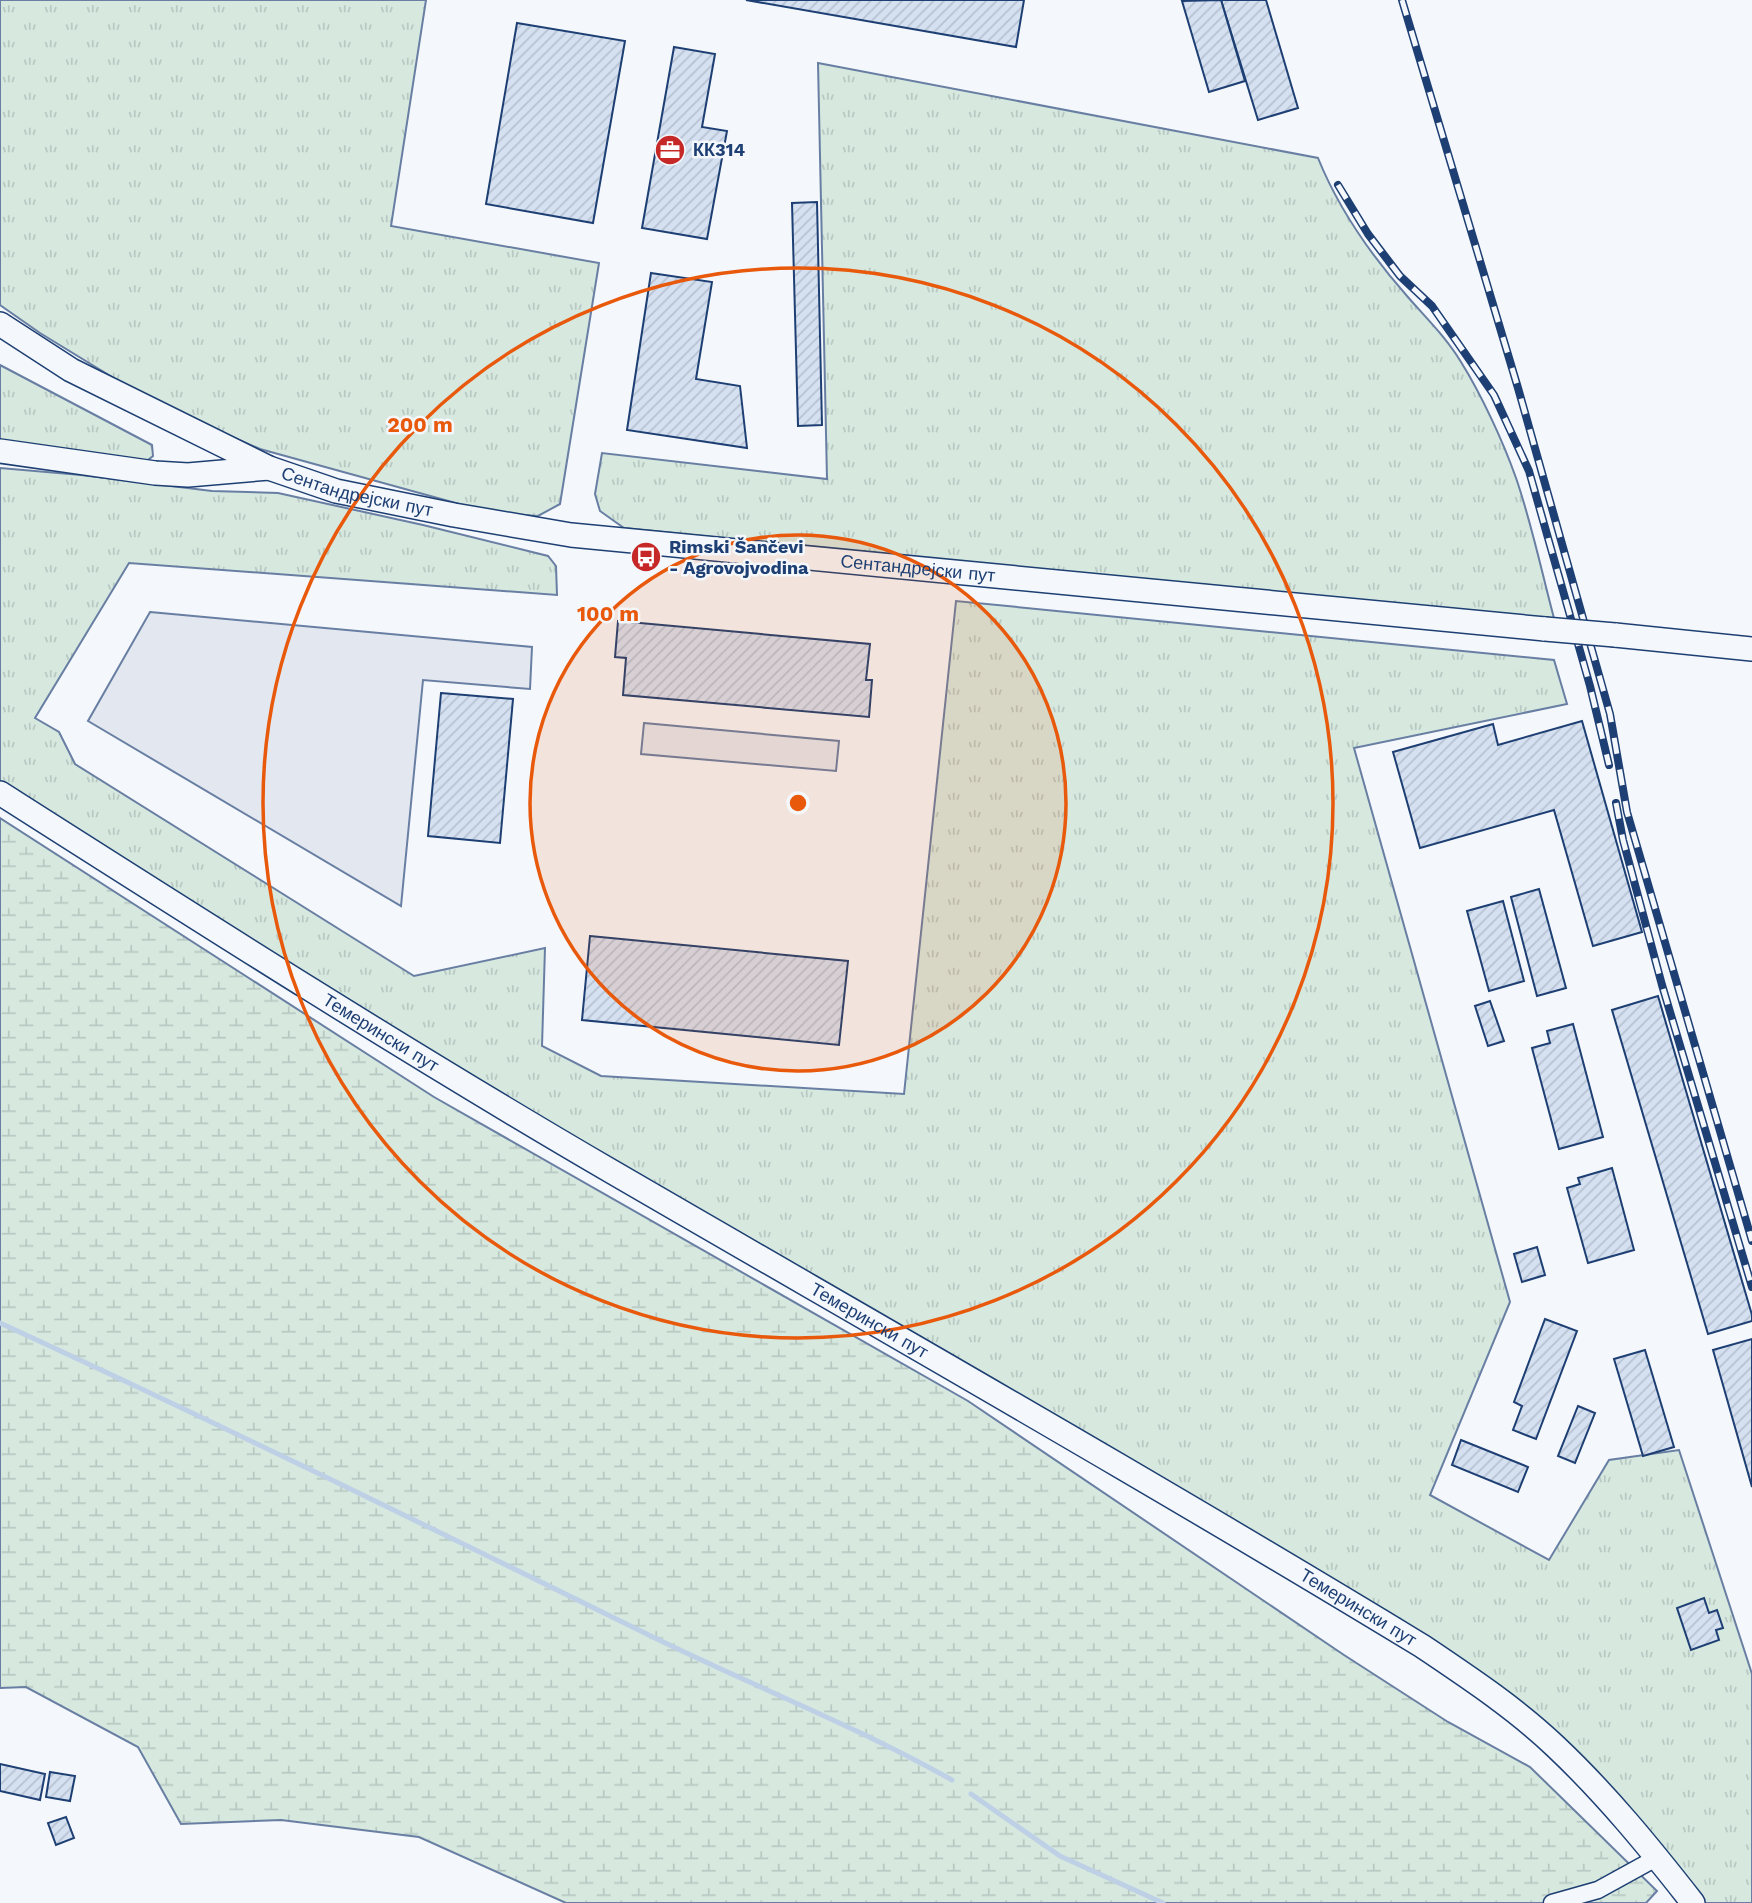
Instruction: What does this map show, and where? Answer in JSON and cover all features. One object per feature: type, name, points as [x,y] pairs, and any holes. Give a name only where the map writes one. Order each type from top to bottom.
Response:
[{"type":"main road","name":"Сентандрејски пут","points":[[0,324],[71,370],[269,468],[337,491],[454,515],[571,535],[1752,649]]},
{"type":"main road","points":[[0,451],[155,473],[188,475],[269,468]]},
{"type":"main road","name":"Темерински пут","points":[[0,793],[217,931],[607,1169],[830,1296],[1422,1646],[1496,1696],[1555,1745],[1616,1808],[1693,1903]]},
{"type":"street","points":[[1552,1903],[1598,1890],[1658,1857]]},
{"type":"green space","points":[[0,0],[426,0],[391,226],[599,263],[560,504],[538,516],[492,513],[260,449],[153,402],[40,333],[0,305]]},
{"type":"green space","points":[[818,63],[1318,158],[1356,231],[1393,280],[1449,344],[1484,403],[1522,495],[1555,622],[624,528],[600,511],[595,494],[602,453],[827,479]]},
{"type":"green space","points":[[0,365],[152,445],[153,456],[143,464],[0,447]]},
{"type":"green space","points":[[0,468],[212,491],[278,493],[548,556],[556,566],[557,595],[129,563],[35,718],[59,732],[75,764],[414,976],[545,948],[542,1046],[601,1076],[904,1094],[956,601],[1554,660],[1567,704],[1354,748],[1510,1302],[1430,1495],[1549,1560],[1609,1460],[1679,1450],[1752,1674],[1752,1903],[1688,1903],[1617,1815],[1492,1699],[0,796]]},
{"type":"green space","points":[[0,818],[434,1097],[968,1401],[1344,1655],[1448,1722],[1530,1767],[1657,1891],[1646,1903],[566,1903],[419,1837],[281,1820],[181,1824],[138,1747],[26,1687],[0,1688]]},
{"type":"shaded area","points":[[150,612],[532,647],[530,689],[423,680],[401,906],[88,721]]},
{"type":"shaded area","points":[[644,723],[839,741],[836,771],[641,754]]},
{"type":"building","points":[[746,0],[1024,0],[1016,47]]},
{"type":"building","points":[[1221,0],[1266,0],[1298,108],[1258,120]]},
{"type":"building","points":[[1221,0],[1245,81],[1209,92],[1182,1]]},
{"type":"building","points":[[517,23],[625,41],[593,223],[486,204]]},
{"type":"building","points":[[674,47],[715,54],[702,127],[727,131],[707,239],[642,228]]},
{"type":"building","points":[[817,202],[822,425],[798,426],[792,203]]},
{"type":"building","points":[[651,273],[712,282],[696,379],[740,386],[747,448],[627,430]]},
{"type":"building","points":[[618,621],[870,644],[866,680],[872,680],[869,717],[623,695],[626,658],[615,657]]},
{"type":"building","points":[[441,693],[513,699],[500,843],[428,836]]},
{"type":"building","points":[[1582,721],[1642,932],[1593,946],[1554,810],[1420,848],[1393,752],[1493,724],[1498,745]]},
{"type":"building","points":[[1539,889],[1566,988],[1537,996],[1511,897]]},
{"type":"building","points":[[1503,901],[1524,981],[1489,991],[1467,911]]},
{"type":"building","points":[[590,936],[848,961],[839,1045],[582,1020]]},
{"type":"building","points":[[1658,996],[1752,1315],[1752,1321],[1708,1334],[1612,1010]]},
{"type":"building","points":[[1490,1001],[1504,1041],[1488,1046],[1475,1006]]},
{"type":"building","points":[[1573,1024],[1603,1137],[1559,1149],[1532,1048],[1550,1043],[1547,1031]]},
{"type":"building","points":[[1612,1168],[1634,1250],[1588,1263],[1567,1188],[1580,1184],[1578,1178]]},
{"type":"building","points":[[1537,1247],[1545,1275],[1522,1282],[1514,1254]]},
{"type":"building","points":[[1545,1319],[1577,1331],[1536,1439],[1513,1430],[1522,1406],[1514,1402]]},
{"type":"building","points":[[1752,1339],[1752,1487],[1713,1350]]},
{"type":"building","points":[[1645,1350],[1674,1447],[1643,1456],[1614,1359]]},
{"type":"building","points":[[1578,1406],[1595,1413],[1575,1463],[1558,1456]]},
{"type":"building","points":[[1461,1440],[1528,1467],[1518,1492],[1452,1465]]},
{"type":"building","points":[[1704,1598],[1709,1613],[1717,1610],[1723,1628],[1716,1630],[1719,1640],[1691,1650],[1677,1608]]},
{"type":"building","points":[[0,1764],[45,1774],[40,1800],[0,1791]]},
{"type":"building","points":[[50,1772],[75,1776],[70,1801],[46,1797]]},
{"type":"building","points":[[66,1817],[74,1838],[56,1845],[48,1823]]},
{"type":"waterway","points":[[0,1323],[246,1439],[692,1656],[879,1742],[952,1780]]},
{"type":"waterway","points":[[971,1794],[1060,1856],[1163,1903]]},
{"type":"railway","points":[[1402,0],[1518,388],[1610,714],[1627,812],[1752,1241]]},
{"type":"railway","points":[[1338,185],[1368,234],[1400,276],[1432,306],[1494,395],[1529,471],[1590,686],[1609,765]]},
{"type":"railway","points":[[1616,803],[1623,840],[1662,985],[1752,1287]]},
{"type":"place","name":"КК314","points":[[670,150]]},
{"type":"place","name":"Rimski Šančevi - Agrovojvodina","points":[[646,557]]}]
